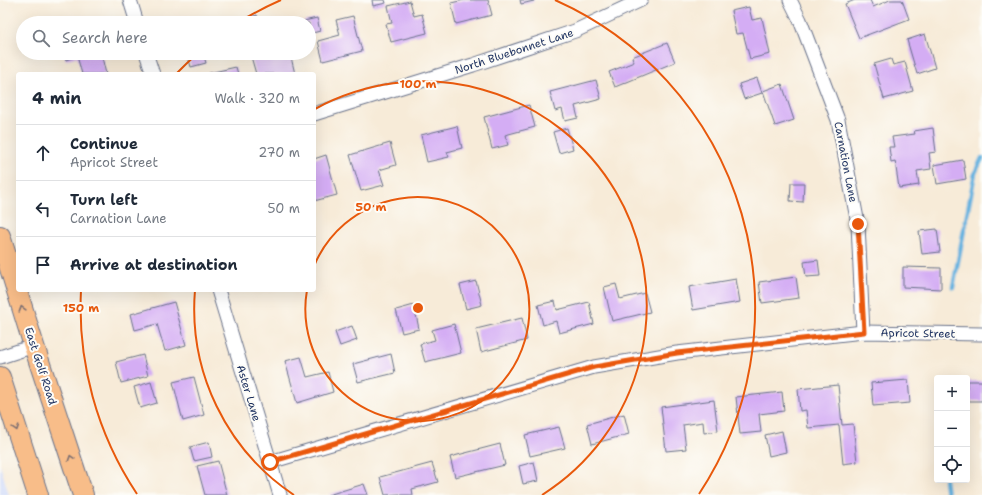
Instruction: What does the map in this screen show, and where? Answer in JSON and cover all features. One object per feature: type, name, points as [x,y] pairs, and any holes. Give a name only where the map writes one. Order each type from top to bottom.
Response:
[{"type":"main road","name":"East Golf Road","points":[[0,236],[16,288]]},
{"type":"main road","name":"East Golf Road","points":[[17,292],[83,495]]},
{"type":"main road","points":[[0,378],[38,495]]},
{"type":"street","points":[[130,0],[135,16]]},
{"type":"street","name":"North Bluebonnet Lane","points":[[316,113],[473,65],[575,31],[640,0]]},
{"type":"street","name":"Carnation Lane","points":[[790,0],[800,20],[838,120],[858,224],[864,332]]},
{"type":"street","points":[[148,60],[151,72]]},
{"type":"street","name":"Aster Lane","points":[[219,292],[280,495]]},
{"type":"street","name":"Apricot Street","points":[[270,462],[594,367],[677,353],[864,332],[982,334]]},
{"type":"street","points":[[0,357],[34,346]]},
{"type":"shaded area","points":[[0,465],[9,495],[0,495]]},
{"type":"building","points":[[372,0],[385,0],[386,3],[373,6]]},
{"type":"building","points":[[464,0],[488,0],[492,15],[456,24],[451,3]]},
{"type":"building","points":[[520,0],[534,0],[534,1],[521,4]]},
{"type":"building","points":[[855,0],[870,0],[873,7],[890,0],[902,0],[909,19],[859,38],[845,4]]},
{"type":"building","points":[[410,1],[414,16],[422,14],[427,33],[391,42],[386,24],[392,23],[388,6]]},
{"type":"building","points":[[749,7],[752,20],[762,18],[770,54],[750,59],[743,33],[736,34],[731,11]]},
{"type":"building","points":[[353,16],[362,51],[323,61],[318,41],[340,35],[336,20]]},
{"type":"building","points":[[316,18],[320,31],[316,32]]},
{"type":"building","points":[[925,34],[935,68],[917,74],[907,40]]},
{"type":"building","points":[[667,43],[675,62],[615,87],[609,72],[634,62],[632,57]]},
{"type":"building","points":[[891,59],[893,65],[905,62],[913,91],[884,99],[874,64]]},
{"type":"building","points":[[78,60],[103,60],[106,72],[81,72]]},
{"type":"building","points":[[189,60],[205,60],[206,63],[191,67]]},
{"type":"building","points":[[252,60],[292,60],[295,72],[255,72]]},
{"type":"building","points":[[236,67],[237,72],[214,72]]},
{"type":"building","points":[[757,78],[762,93],[744,99],[739,84]]},
{"type":"building","points":[[596,80],[601,99],[575,106],[578,118],[565,121],[562,109],[555,111],[550,92]]},
{"type":"building","points":[[782,84],[794,120],[775,126],[763,91]]},
{"type":"building","points":[[529,105],[535,127],[505,135],[508,145],[492,149],[484,117]]},
{"type":"building","points":[[457,126],[462,148],[447,152],[449,157],[427,162],[421,135]]},
{"type":"building","points":[[567,128],[573,149],[559,153],[553,132]]},
{"type":"building","points":[[933,128],[936,152],[929,153],[931,169],[917,171],[919,185],[899,188],[895,161],[891,162],[889,147],[894,147],[892,137],[915,134],[914,131]]},
{"type":"building","points":[[390,143],[396,165],[379,170],[384,185],[361,191],[350,155]]},
{"type":"building","points":[[326,155],[337,195],[316,200],[316,158]]},
{"type":"building","points":[[963,160],[966,179],[937,184],[934,165]]},
{"type":"building","points":[[791,183],[804,183],[803,202],[790,201]]},
{"type":"building","points":[[937,229],[940,252],[922,254],[919,231]]},
{"type":"building","points":[[818,260],[820,276],[806,277],[804,262]]},
{"type":"building","points":[[903,267],[941,268],[941,289],[903,287]]},
{"type":"building","points":[[796,277],[799,298],[762,303],[759,282]]},
{"type":"building","points":[[736,279],[740,302],[693,310],[689,287]]},
{"type":"building","points":[[476,281],[482,305],[466,309],[460,285]]},
{"type":"building","points":[[616,284],[620,299],[645,293],[650,312],[612,321],[604,287]]},
{"type":"building","points":[[555,301],[557,310],[589,302],[594,324],[559,333],[556,321],[543,325],[538,305]]},
{"type":"building","points":[[174,302],[186,345],[165,351],[157,324],[135,330],[131,314]]},
{"type":"building","points":[[414,305],[419,329],[402,333],[396,310]]},
{"type":"building","points":[[522,318],[527,340],[481,352],[476,329]]},
{"type":"building","points":[[454,324],[461,353],[425,362],[420,344],[435,340],[432,330]]},
{"type":"building","points":[[352,326],[357,340],[340,346],[335,332]]},
{"type":"building","points":[[391,354],[395,373],[358,382],[353,364]]},
{"type":"building","points":[[143,355],[148,376],[121,383],[116,362]]},
{"type":"building","points":[[301,357],[307,377],[328,372],[333,392],[297,403],[285,361]]},
{"type":"building","points":[[194,377],[204,415],[183,421],[173,382]]},
{"type":"building","points":[[908,380],[910,403],[873,406],[871,383]]},
{"type":"building","points":[[970,381],[982,381],[982,401],[970,401]]},
{"type":"building","points":[[151,382],[157,403],[140,408],[134,387]]},
{"type":"building","points":[[838,385],[842,425],[853,424],[857,462],[843,464],[839,425],[808,428],[806,410],[800,411],[798,389]]},
{"type":"building","points":[[782,392],[784,411],[759,414],[761,432],[740,434],[736,397]]},
{"type":"building","points":[[714,400],[718,431],[704,433],[703,422],[683,425],[686,449],[666,451],[661,407]]},
{"type":"building","points":[[624,414],[629,434],[592,444],[587,424]]},
{"type":"building","points":[[559,427],[565,448],[530,456],[525,435]]},
{"type":"building","points":[[782,431],[786,452],[769,456],[765,435]]},
{"type":"building","points":[[209,442],[212,457],[194,461],[190,447]]},
{"type":"building","points":[[500,444],[505,465],[455,477],[450,457]]},
{"type":"building","points":[[218,461],[227,495],[205,495],[197,466]]},
{"type":"building","points":[[534,462],[538,481],[523,484],[519,466]]},
{"type":"building","points":[[432,463],[438,482],[412,489],[413,495],[385,495],[380,477]]},
{"type":"building","points":[[364,484],[368,495],[328,495]]},
{"type":"waterway","points":[[953,287],[975,173],[982,158]]},
{"type":"waterway","points":[[945,483],[947,495]]},
{"type":"route","points":[[270,462],[594,367],[677,353],[864,332],[858,224]]}]
